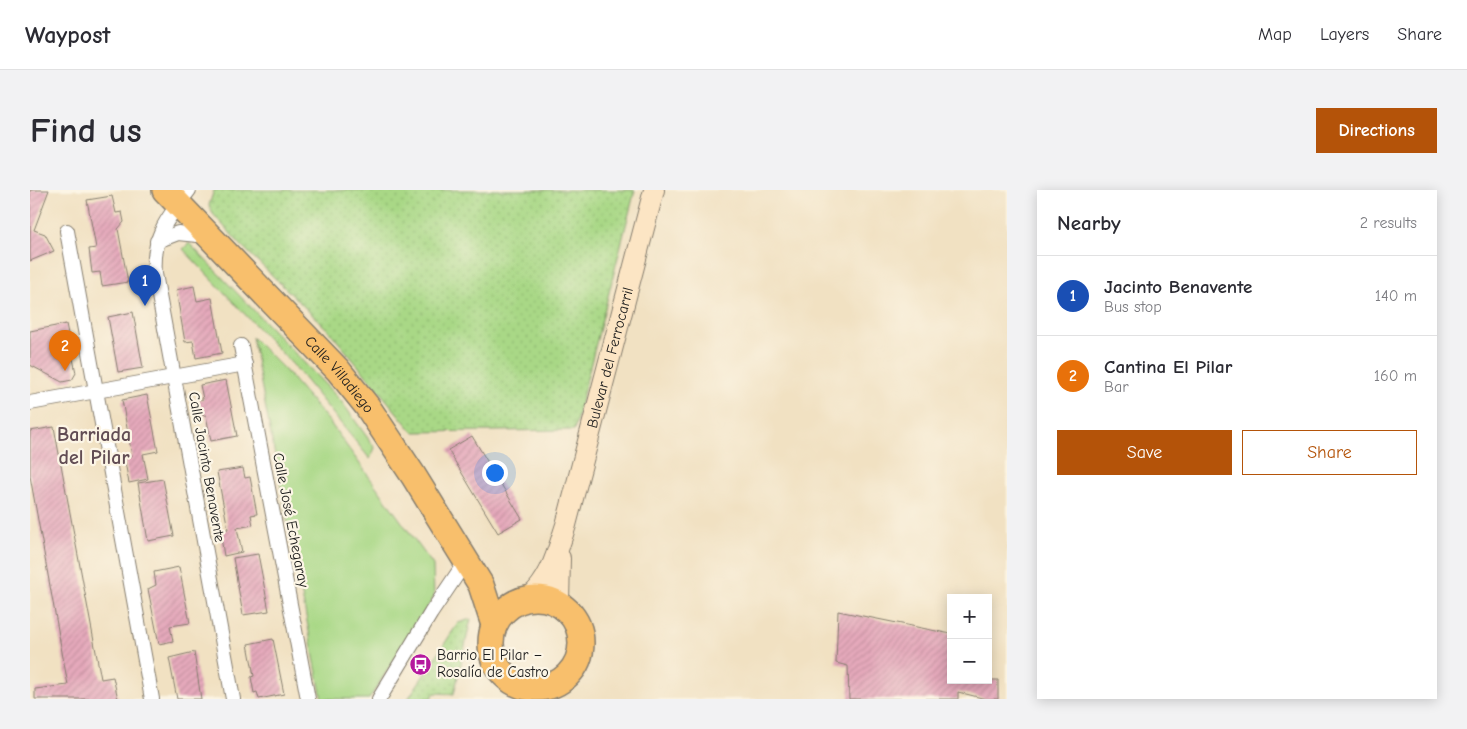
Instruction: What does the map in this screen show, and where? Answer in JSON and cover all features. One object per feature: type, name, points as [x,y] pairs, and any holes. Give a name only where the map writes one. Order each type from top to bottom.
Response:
[{"type":"highway","name":"Calle Villadiego","points":[[178,195],[212,237],[338,370],[367,406],[481,585],[494,625]]},
{"type":"highway","points":[[481,585],[522,600],[545,598],[559,603],[570,613],[578,625],[581,639],[580,654],[570,687],[552,686],[543,694],[509,680],[498,669],[491,648],[494,625],[503,612],[522,600]]},
{"type":"main road","name":"Bulevar del Ferrocarril","points":[[559,603],[559,567],[566,525],[654,190]]},
{"type":"main road","name":"Bulevar del Ferrocarril","points":[[522,600],[542,586],[566,525]]},
{"type":"street","name":"Calle Jacinto Benavente","points":[[178,195],[157,241],[154,256],[155,274],[233,699]]},
{"type":"street","points":[[67,231],[152,699]]},
{"type":"street","points":[[157,241],[178,233],[212,237]]},
{"type":"street","name":"Calle José Echegaray","points":[[241,346],[308,699]]},
{"type":"street","points":[[30,403],[244,364]]},
{"type":"street","points":[[379,699],[430,613],[466,561]]},
{"type":"green space","points":[[214,190],[635,190],[574,430],[413,432],[330,332],[239,243],[213,214],[209,205]]},
{"type":"green space","points":[[189,243],[341,401],[375,448],[370,459],[294,366],[183,249]]},
{"type":"green space","points":[[252,337],[284,369],[328,420],[433,565],[434,597],[369,699],[322,699]]},
{"type":"green space","points":[[471,619],[454,694],[435,693],[430,699],[408,699],[458,623]]},
{"type":"building","points":[[30,190],[49,190],[34,230],[45,234],[54,251],[30,261]]},
{"type":"building","points":[[112,196],[116,213],[122,212],[124,222],[118,229],[128,282],[102,286],[100,272],[92,273],[89,249],[96,248],[87,200]]},
{"type":"building","points":[[194,286],[197,301],[212,298],[222,353],[196,358],[193,341],[185,342],[176,290]]},
{"type":"building","points":[[133,312],[143,368],[118,372],[108,317]]},
{"type":"building","points":[[66,324],[76,373],[72,380],[62,382],[30,365],[30,331]]},
{"type":"building","points":[[226,380],[237,436],[211,441],[206,415],[198,416],[195,400],[203,399],[200,385]]},
{"type":"building","points":[[147,395],[158,451],[143,454],[148,479],[129,483],[124,457],[132,456],[122,400]]},
{"type":"building","points":[[54,427],[101,679],[113,677],[118,699],[35,699],[35,689],[68,685],[30,476],[30,431]]},
{"type":"building","points":[[472,436],[522,519],[498,533],[448,450]]},
{"type":"building","points":[[243,468],[245,478],[250,477],[257,514],[251,515],[253,525],[237,528],[242,552],[224,556],[220,531],[228,529],[217,472]]},
{"type":"building","points":[[163,479],[174,536],[148,541],[138,483]]},
{"type":"building","points":[[258,554],[269,611],[243,615],[233,558]]},
{"type":"building","points":[[179,567],[190,623],[170,626],[173,641],[159,644],[148,589],[156,585],[154,572]]},
{"type":"building","points":[[838,611],[947,633],[947,684],[992,684],[992,680],[998,680],[998,699],[986,699],[958,692],[958,699],[849,699],[848,666],[836,663]]},
{"type":"building","points":[[273,639],[284,694],[259,699],[257,692],[254,693],[251,677],[254,676],[248,644]]},
{"type":"building","points":[[194,652],[201,699],[177,699],[169,658]]},
{"type":"place","name":"Jacinto Benavente","points":[[145,306]]},
{"type":"place","name":"Cantina El Pilar","points":[[65,371]]},
{"type":"place","name":"Barrio El Pilar – Rosalía de Castro","points":[[421,664]]},
{"type":"district","name":"Barriada del Pilar","points":[[94,446]]}]
